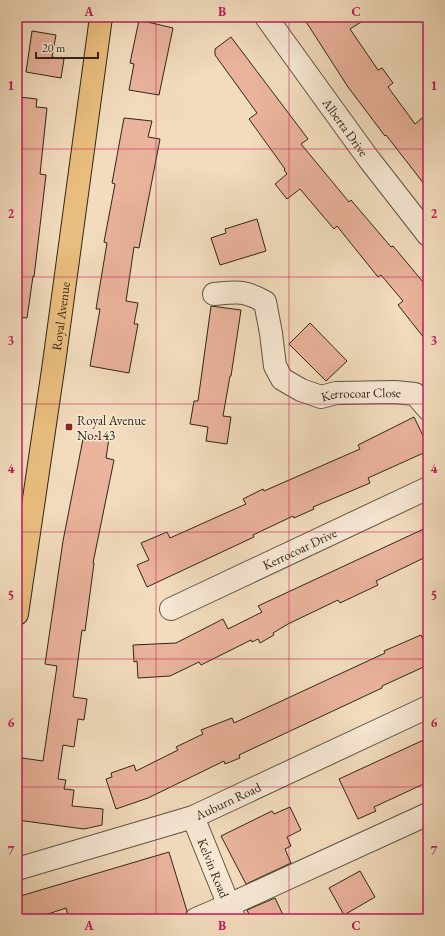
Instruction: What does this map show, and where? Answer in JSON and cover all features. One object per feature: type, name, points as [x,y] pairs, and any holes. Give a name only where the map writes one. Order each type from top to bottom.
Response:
[{"type":"main road","name":"Royal Avenue","points":[[17,614],[55,355],[101,17]]},
{"type":"street","name":"Alberta Drive","points":[[266,17],[368,158],[428,234]]},
{"type":"street","name":"Kerrocoar Close","points":[[214,294],[240,292],[252,295],[265,302],[275,366],[282,380],[321,397],[336,393],[395,392],[415,394],[428,409]]},
{"type":"street","name":"Kerrocoar Drive","points":[[171,609],[428,488]]},
{"type":"street","name":"Auburn Road","points":[[17,869],[193,817],[428,707]]},
{"type":"street","points":[[196,919],[232,912],[428,814]]},
{"type":"street","name":"Kelvin Road","points":[[193,817],[232,912]]},
{"type":"building","points":[[303,17],[369,17],[350,29],[378,70],[382,68],[393,83],[388,87],[415,124],[428,113],[428,189],[348,87]]},
{"type":"building","points":[[139,20],[173,28],[159,95],[129,90],[134,64],[130,63]]},
{"type":"building","points":[[32,31],[56,35],[52,57],[64,59],[61,78],[26,72]]},
{"type":"building","points":[[231,37],[308,139],[301,144],[349,202],[351,200],[391,247],[393,246],[428,288],[428,343],[398,305],[403,301],[381,275],[378,277],[337,226],[334,229],[300,189],[287,199],[275,184],[287,174],[284,170],[285,169],[249,119],[257,113],[215,55],[215,49]]},
{"type":"building","points":[[19,97],[37,99],[36,107],[47,108],[40,174],[46,175],[34,277],[33,276],[27,318],[17,317],[17,110]]},
{"type":"building","points":[[124,118],[152,121],[148,137],[160,139],[139,248],[134,247],[126,301],[138,303],[134,324],[138,324],[129,373],[90,366],[100,309],[96,309],[107,243],[104,242],[115,184],[112,183]]},
{"type":"building","points":[[257,219],[266,251],[220,265],[211,238],[226,233],[225,229]]},
{"type":"building","points":[[211,306],[241,310],[223,416],[231,417],[227,444],[206,441],[208,427],[190,424],[194,401],[198,401]]},
{"type":"building","points":[[310,323],[347,361],[326,381],[289,344]]},
{"type":"building","points":[[414,417],[428,446],[428,451],[368,478],[370,483],[313,507],[314,509],[294,518],[293,516],[253,535],[254,537],[147,587],[137,565],[149,560],[141,543],[167,532],[170,538],[246,504],[243,499],[263,489],[264,491],[360,449],[358,445]]},
{"type":"building","points":[[84,434],[109,438],[106,458],[114,460],[93,563],[85,631],[82,630],[73,697],[87,699],[84,720],[78,719],[74,747],[63,745],[58,779],[66,780],[64,789],[74,790],[72,806],[103,809],[102,825],[84,829],[17,820],[17,788],[22,758],[43,761],[57,666],[45,664],[63,541]]},
{"type":"building","points":[[428,527],[428,556],[376,581],[378,585],[340,603],[338,600],[288,624],[273,633],[274,635],[260,643],[258,639],[252,642],[251,640],[201,665],[199,662],[170,676],[138,678],[137,661],[134,662],[133,645],[176,643],[223,619],[228,629],[262,612],[258,606]]},
{"type":"building","points":[[421,635],[428,650],[428,665],[239,755],[240,758],[225,764],[224,761],[148,798],[116,809],[106,779],[112,777],[111,773],[134,765],[136,771],[178,750],[176,747],[203,734],[201,730],[232,718],[234,723],[385,653],[384,651]]},
{"type":"building","points":[[428,738],[428,782],[374,807],[376,811],[358,819],[339,779]]},
{"type":"building","points":[[290,807],[301,830],[287,837],[291,846],[285,849],[291,863],[246,884],[221,836],[272,811],[274,814]]},
{"type":"building","points":[[169,852],[187,911],[184,919],[69,919],[66,908],[33,919],[17,919],[17,897]]},
{"type":"building","points":[[360,871],[375,897],[344,915],[329,888]]},
{"type":"building","points":[[275,898],[285,919],[251,919],[247,910]]},
{"type":"place","name":"Royal Avenue No.143","points":[[69,427]]}]
